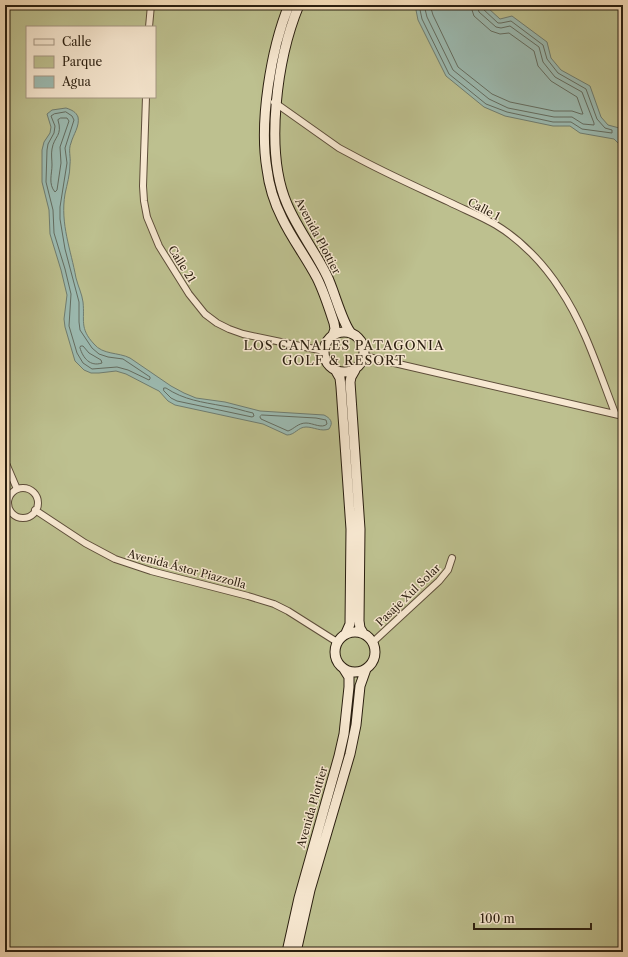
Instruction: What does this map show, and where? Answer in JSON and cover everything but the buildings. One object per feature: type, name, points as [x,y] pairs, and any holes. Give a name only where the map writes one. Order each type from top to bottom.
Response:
[{"type":"street","points":[[149,26],[151,5]]},
{"type":"street","name":"Avenida Plottier","points":[[289,5],[276,48],[267,98],[265,147],[266,168],[270,187],[281,217],[318,279],[334,323],[335,329],[333,335]]},
{"type":"street","name":"Avenida Plottier","points":[[299,5],[286,49],[277,103],[275,148],[276,169],[280,186],[294,219],[328,278],[345,324],[352,334],[362,343],[364,356]]},
{"type":"street","name":"Calle 21","points":[[146,98],[143,186],[147,217],[159,246],[189,294],[206,314],[230,329],[243,334],[324,351]]},
{"type":"street","name":"Calle 1","points":[[267,98],[277,103],[349,153],[484,218],[508,234],[521,245],[548,273],[560,288],[570,305],[615,414]]},
{"type":"street","points":[[352,334],[342,332],[333,335],[326,343],[324,351],[326,362],[330,368],[346,373],[355,370]]},
{"type":"street","points":[[372,642],[363,633],[360,628],[359,621],[360,529],[350,382],[351,377],[360,365],[364,356],[623,416]]},
{"type":"street","points":[[336,371],[341,382],[351,529],[350,624],[346,633]]},
{"type":"street","points":[[5,461],[17,489]]},
{"type":"street","points":[[26,488],[34,494],[37,502],[35,510],[27,517],[17,516],[10,510],[7,499],[17,489],[26,488]]},
{"type":"street","name":"Avenida Ástor Piazzolla","points":[[35,510],[85,543],[115,559],[145,570],[274,604],[337,642]]},
{"type":"street","name":"Pasaje Xul Solar","points":[[372,642],[439,581],[448,570],[452,558]]},
{"type":"street","points":[[337,642],[346,633],[356,631],[363,633]]},
{"type":"street","name":"Avenida Plottier","points":[[287,952],[299,898],[344,734],[350,682],[347,673],[337,662],[334,655],[334,648],[337,642]]},
{"type":"street","name":"Avenida Plottier","points":[[296,952],[310,890],[349,760],[355,732],[360,686],[366,669],[374,658],[375,652],[372,642]]},
{"type":"street","points":[[344,669],[350,672],[366,669]]},
{"type":"green space","points":[[5,5],[623,5],[623,952],[5,952]]},
{"type":"water","points":[[415,5],[482,5],[488,8],[500,19],[512,16],[547,42],[551,58],[561,70],[590,86],[601,117],[608,125],[623,129],[623,148],[614,139],[580,133],[570,126],[553,126],[505,116],[484,107],[446,76],[418,20]]},
{"type":"water","points":[[66,108],[75,112],[78,120],[70,148],[70,172],[64,205],[65,226],[82,299],[84,328],[89,338],[98,348],[106,352],[130,358],[171,386],[196,398],[225,402],[260,411],[324,415],[331,420],[329,429],[323,430],[303,427],[290,435],[287,435],[263,424],[175,405],[168,401],[159,391],[126,374],[116,371],[91,373],[84,370],[75,361],[64,319],[67,295],[50,234],[49,210],[42,182],[42,150],[44,142],[50,133],[51,127],[47,114],[52,110]]},
{"type":"district","name":"LOS CANALES PATAGONIA GOLF & RESORT","points":[[344,352]]}]
